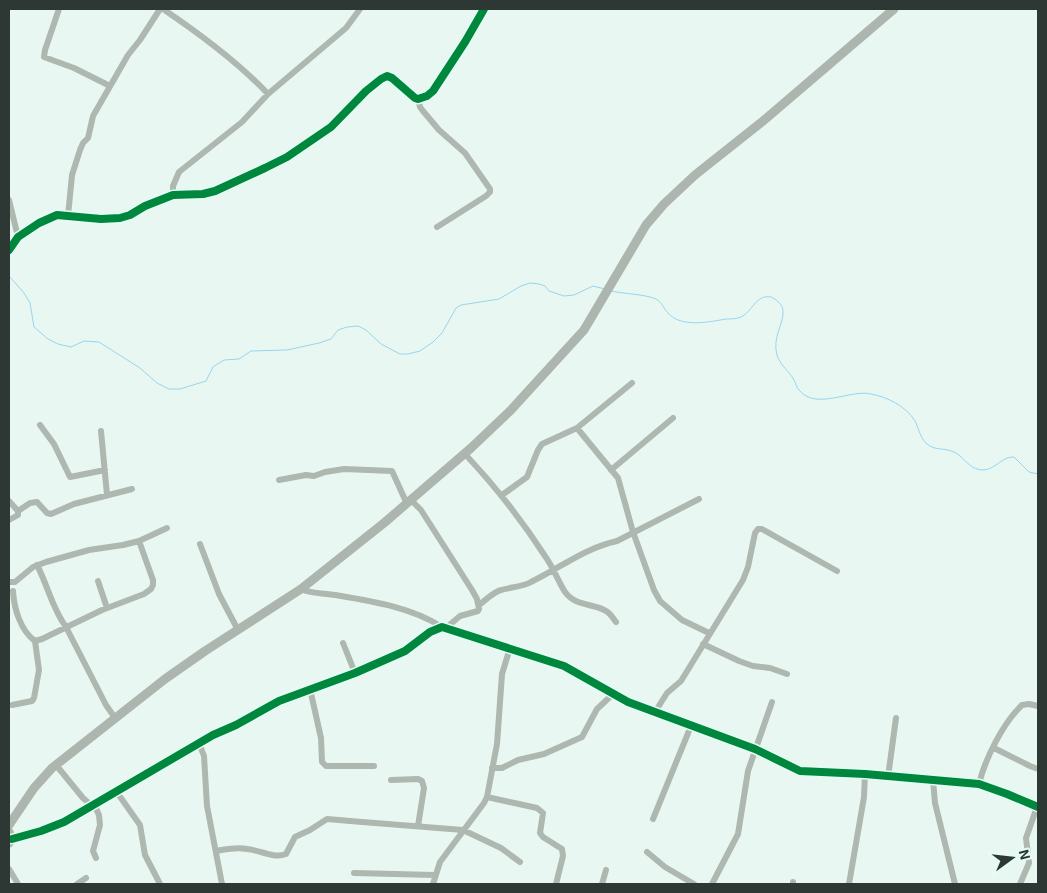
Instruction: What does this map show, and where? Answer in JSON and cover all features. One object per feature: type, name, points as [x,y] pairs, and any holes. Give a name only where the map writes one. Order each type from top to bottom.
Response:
[{"type":"main road","points":[[9,825],[34,788],[56,765],[165,679],[302,589],[409,502],[494,428],[584,330],[646,225],[664,204],[695,175],[763,121],[894,9]]},
{"type":"street","points":[[59,9],[44,50],[44,57],[74,68],[110,86]]},
{"type":"street","points":[[68,216],[72,175],[83,143],[88,138],[90,122],[128,55],[161,9],[211,43],[246,72],[268,94]]},
{"type":"street","points":[[173,195],[173,186],[179,172],[242,122],[268,94],[346,28],[360,9]]},
{"type":"street","points":[[9,250],[18,237],[39,223],[57,215],[101,219],[120,218],[173,195],[203,194],[215,191],[287,157],[331,127],[366,91],[387,76],[392,78],[414,98],[418,99],[427,96],[433,91],[470,35],[484,9]]},
{"type":"street","points":[[418,99],[420,107],[439,130],[465,154],[490,189],[486,196],[437,227]]},
{"type":"street","points":[[9,200],[18,237]]},
{"type":"street","points":[[502,495],[527,477],[542,444],[576,428],[632,383]]},
{"type":"street","points":[[612,470],[673,418]]},
{"type":"street","points":[[40,425],[54,444],[70,477],[104,470]]},
{"type":"street","points":[[576,428],[618,478],[633,532],[654,590],[660,601],[682,620],[709,633]]},
{"type":"street","points":[[100,431],[107,495]]},
{"type":"street","points":[[465,454],[502,495],[554,568],[565,592],[580,604],[597,607],[608,612],[616,622]]},
{"type":"street","points":[[10,838],[41,831],[64,822],[199,743],[236,725],[279,700],[355,673],[404,651],[430,632],[444,627],[460,616],[478,611],[479,605],[472,590],[420,510],[409,502],[392,471],[344,469],[324,472],[314,476],[296,476],[279,480]]},
{"type":"street","points":[[9,520],[18,515],[18,511],[30,503],[37,502],[51,514],[74,504],[132,489]]},
{"type":"street","points":[[479,605],[500,590],[531,583],[554,568],[603,544],[617,540],[699,499]]},
{"type":"street","points":[[9,501],[18,511]]},
{"type":"street","points":[[9,582],[15,582],[37,566],[89,550],[123,545],[167,528]]},
{"type":"street","points":[[655,712],[667,693],[681,681],[743,580],[748,567],[755,532],[758,529],[762,529],[837,571]]},
{"type":"street","points":[[35,641],[42,640],[106,608],[144,594],[151,589],[153,585],[139,540]]},
{"type":"street","points":[[200,544],[219,594],[238,630]]},
{"type":"street","points":[[37,566],[46,583],[53,606],[106,705],[115,718]]},
{"type":"street","points":[[98,581],[106,608]]},
{"type":"street","points":[[302,589],[309,593],[329,594],[394,607],[427,617],[444,627],[472,638],[564,666],[613,694],[691,726],[755,749],[800,771],[865,774],[979,784],[1007,794],[1038,807],[1026,838],[1029,863],[1020,884]]},
{"type":"street","points":[[12,705],[32,701],[39,670],[35,641],[26,631],[19,617],[14,605],[13,591]]},
{"type":"street","points":[[343,643],[355,673]]},
{"type":"street","points":[[703,644],[739,661],[787,674]]},
{"type":"street","points":[[433,884],[440,862],[487,797],[496,744],[502,674],[510,648]]},
{"type":"street","points":[[310,690],[321,738],[322,762],[326,766],[374,766]]},
{"type":"street","points":[[492,768],[502,768],[518,760],[544,754],[582,737],[597,709],[613,694]]},
{"type":"street","points":[[712,884],[738,834],[747,779],[755,749],[772,702]]},
{"type":"street","points":[[979,784],[982,770],[1007,725],[1022,705],[1038,706]]},
{"type":"street","points":[[888,777],[896,718]]},
{"type":"street","points":[[653,819],[691,726]]},
{"type":"street","points":[[199,743],[204,756],[208,806],[222,884]]},
{"type":"street","points":[[994,748],[1038,769]]},
{"type":"street","points":[[56,765],[83,798],[93,804],[99,815],[100,825],[93,851],[96,858]]},
{"type":"street","points":[[848,884],[861,812],[865,774]]},
{"type":"street","points":[[391,780],[422,781],[424,788],[418,826]]},
{"type":"street","points":[[933,780],[935,803],[955,884]]},
{"type":"street","points":[[116,791],[140,825],[145,855],[160,884]]},
{"type":"street","points":[[487,797],[537,808],[543,813],[540,833],[543,838],[562,849],[563,856],[556,884]]},
{"type":"street","points":[[216,851],[231,848],[247,849],[275,856],[283,856],[286,854],[295,836],[310,830],[327,819],[463,830],[501,848],[520,862]]},
{"type":"street","points":[[647,852],[665,867],[694,884]]},
{"type":"street","points":[[9,869],[18,884]]},
{"type":"street","points":[[602,884],[606,870]]},
{"type":"street","points":[[354,873],[435,875]]},
{"type":"street","points":[[76,884],[86,878]]},
{"type":"waterway","points":[[9,276],[30,303],[34,327],[48,339],[71,347],[84,341],[99,342],[140,368],[157,383],[169,389],[180,389],[206,381],[213,367],[224,360],[239,359],[251,351],[287,350],[319,343],[331,339],[338,330],[347,327],[358,326],[366,330],[381,344],[400,354],[420,351],[442,333],[456,308],[461,305],[499,299],[530,283],[545,286],[549,291],[564,296],[574,295],[593,286],[605,289]]},
{"type":"waterway","points":[[611,291],[656,299],[674,318],[680,321],[696,323],[739,318],[745,315],[762,298],[771,297],[779,302],[783,311],[776,342],[777,355],[798,389],[806,396],[814,399],[824,399],[863,393],[883,397],[907,411],[915,421],[927,444],[934,448],[955,452],[972,467],[983,470],[991,468],[1010,457],[1014,457],[1029,472],[1038,474]]},
{"type":"cycle path","points":[[9,250],[18,237],[39,223],[57,215],[101,219],[120,218],[173,195],[203,194],[215,191],[265,168],[287,157],[331,127],[366,91],[387,76],[392,78],[415,98],[427,96],[433,91],[484,9]]},
{"type":"cycle path","points":[[12,839],[64,822],[213,735],[236,725],[279,701],[355,673],[405,651],[430,632],[442,627],[564,666],[628,702],[755,749],[800,771],[865,774],[979,784],[1038,807]]}]
